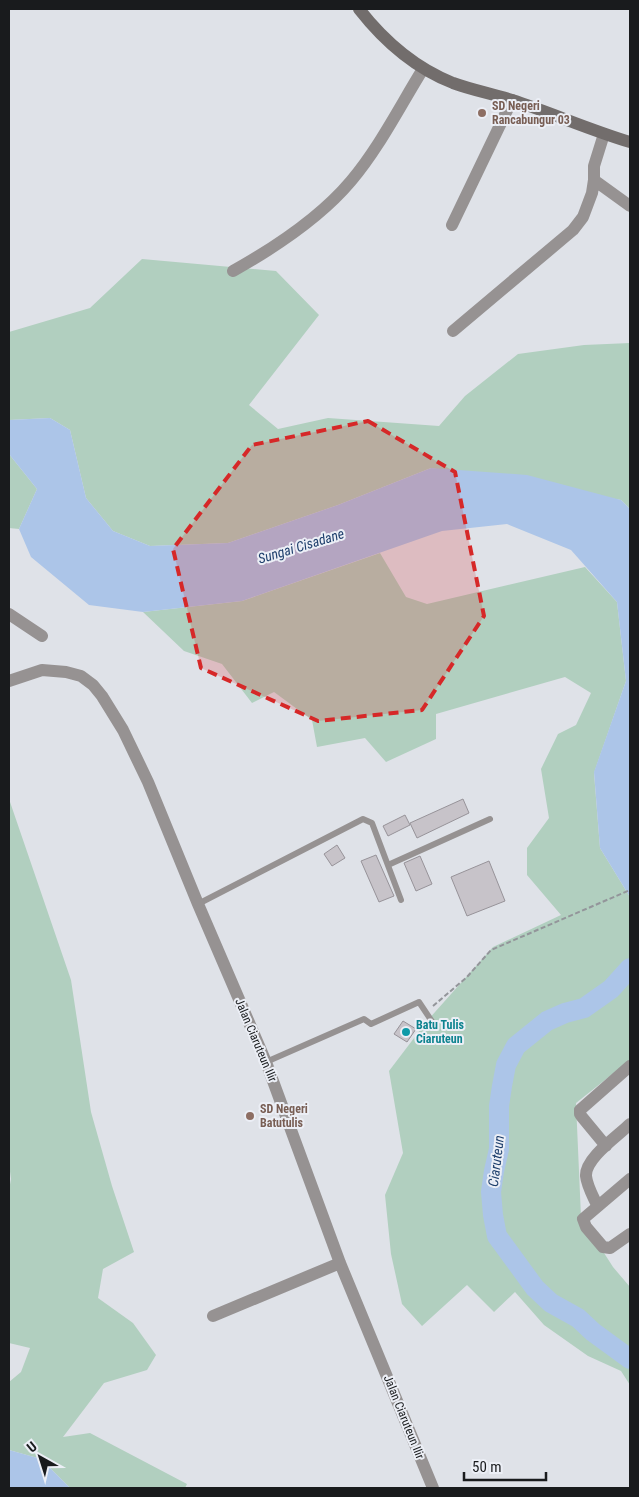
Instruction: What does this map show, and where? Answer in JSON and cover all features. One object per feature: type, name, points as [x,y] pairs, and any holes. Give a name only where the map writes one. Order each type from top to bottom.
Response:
[{"type":"main road","points":[[359,9],[382,36],[423,69],[454,83],[512,100],[630,142]]},
{"type":"street","points":[[233,272],[265,253],[318,214],[350,183],[364,164],[423,69]]},
{"type":"street","points":[[452,225],[512,100]]},
{"type":"street","points":[[452,331],[573,230],[583,217],[592,193],[594,166],[604,134]]},
{"type":"street","points":[[594,180],[630,206]]},
{"type":"street","points":[[9,614],[42,636]]},
{"type":"street","name":"Jalan Ciaruteun Ilir","points":[[9,681],[42,670],[66,672],[81,676],[93,685],[112,710],[148,782],[266,1062],[340,1262],[433,1488]]},
{"type":"street","points":[[606,1146],[582,1117],[580,1110],[630,1066]]},
{"type":"street","points":[[597,1205],[587,1184],[588,1165],[630,1124]]},
{"type":"street","points":[[630,1179],[597,1205],[583,1219],[583,1223],[603,1247],[610,1248],[630,1234]]},
{"type":"street","points":[[213,1316],[340,1262]]},
{"type":"lane","points":[[388,865],[490,819]]},
{"type":"lane","points":[[198,904],[363,820],[372,823],[401,900]]},
{"type":"lane","points":[[266,1062],[364,1019],[372,1024],[419,1002],[435,1026]]},
{"type":"path","points":[[426,1012],[467,977],[491,950],[630,890]]},
{"type":"highlighted area","points":[[368,421],[455,472],[484,616],[422,710],[318,721],[201,668],[173,549],[252,445]]},
{"type":"green space","points":[[142,259],[276,271],[319,315],[249,405],[278,429],[328,418],[439,426],[465,396],[518,354],[584,345],[630,343],[630,509],[621,500],[431,468],[338,505],[228,543],[150,546],[113,531],[86,498],[70,430],[50,418],[9,420],[9,332],[90,308]]},
{"type":"green space","points":[[9,454],[37,489],[19,529],[9,528]]},
{"type":"green space","points":[[380,553],[406,597],[427,604],[585,567],[617,602],[626,681],[594,773],[600,848],[630,897],[630,1060],[576,1103],[581,1217],[613,1267],[630,1287],[630,1385],[621,1371],[588,1356],[544,1325],[515,1292],[494,1312],[467,1285],[422,1326],[402,1304],[391,1254],[385,1195],[403,1153],[389,1071],[427,1021],[493,947],[561,915],[527,875],[527,848],[549,818],[541,769],[558,734],[576,725],[591,693],[565,677],[436,714],[436,739],[386,762],[365,738],[317,747],[312,720],[274,692],[252,703],[222,664],[184,651],[143,612],[242,601]]},
{"type":"green space","points":[[9,799],[71,980],[91,1112],[112,1186],[134,1252],[103,1269],[98,1298],[133,1323],[156,1355],[147,1370],[104,1383],[63,1437],[90,1433],[187,1484],[185,1488],[70,1488],[41,1459],[9,1450],[9,1382],[21,1372],[30,1348],[9,1343],[9,1190],[11,1179],[9,1164]]},
{"type":"water","name":"Sungai Cisadane","points":[[50,418],[70,430],[86,498],[113,531],[150,546],[228,543],[338,505],[431,468],[527,475],[621,500],[630,509],[630,897],[600,848],[594,772],[626,681],[617,602],[571,550],[507,524],[442,531],[242,601],[143,612],[89,605],[31,557],[19,529],[37,489],[9,454],[9,420]]},
{"type":"water","points":[[9,1450],[41,1459],[70,1488],[9,1488]]},
{"type":"building","points":[[463,799],[469,813],[417,838],[410,823]]},
{"type":"building","points":[[405,815],[410,825],[388,836],[383,826]]},
{"type":"building","points":[[337,845],[345,858],[332,866],[324,854]]},
{"type":"building","points":[[376,855],[394,896],[379,902],[361,861]]},
{"type":"building","points":[[420,856],[432,884],[416,891],[404,863]]},
{"type":"building","points":[[489,861],[505,901],[467,916],[451,877]]},
{"type":"building","points":[[403,1021],[416,1029],[407,1042],[394,1034]]},
{"type":"waterway","name":"Ciaruteun","points":[[630,968],[611,989],[584,1008],[565,1013],[547,1021],[516,1046],[506,1065],[502,1086],[499,1106],[499,1149],[491,1192],[497,1236],[535,1288],[551,1303],[578,1318],[593,1332],[630,1359]]},
{"type":"place","name":"SD Negeri Rancabungur 03","points":[[482,113]]},
{"type":"place","name":"Batu Tulis Ciaruteun","points":[[406,1032]]},
{"type":"place","name":"SD Negeri Batutulis","points":[[250,1116]]}]
